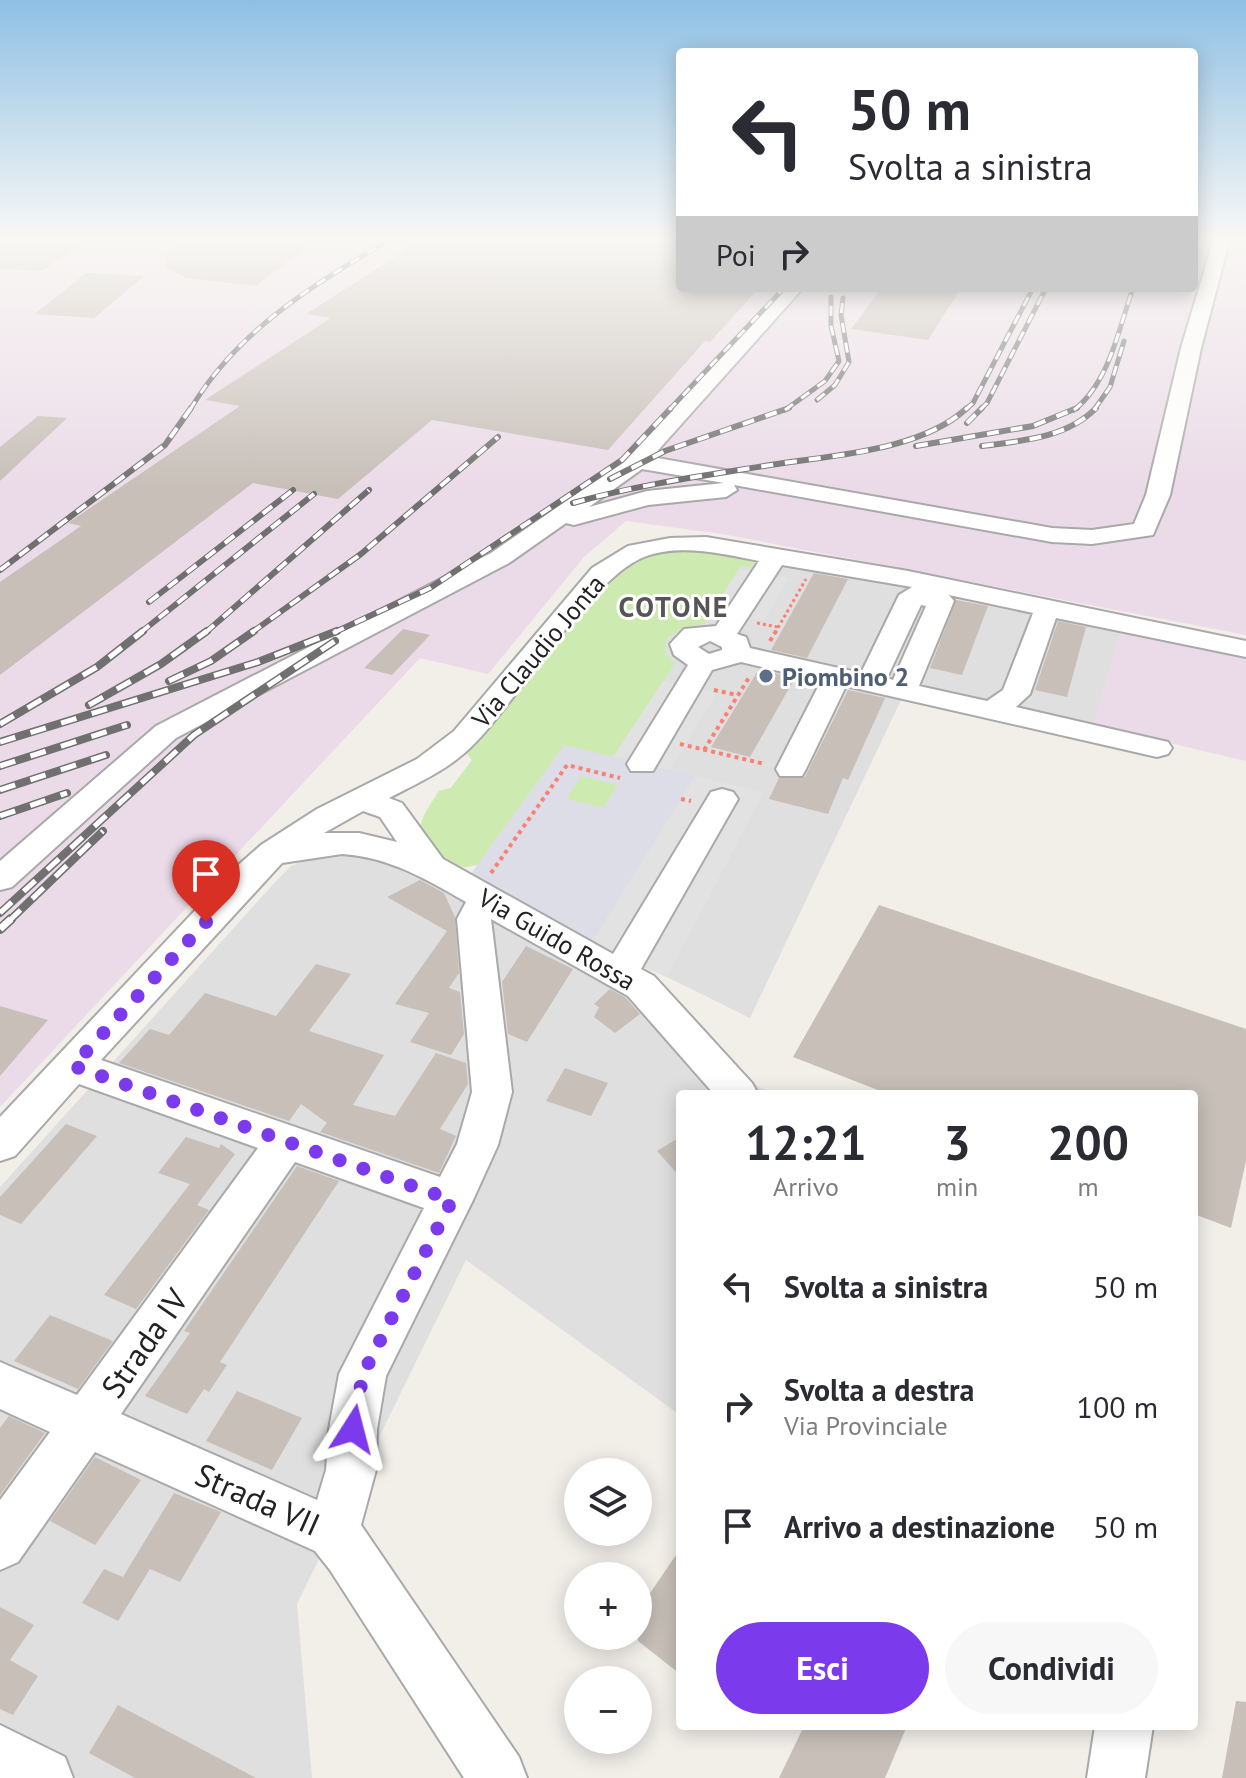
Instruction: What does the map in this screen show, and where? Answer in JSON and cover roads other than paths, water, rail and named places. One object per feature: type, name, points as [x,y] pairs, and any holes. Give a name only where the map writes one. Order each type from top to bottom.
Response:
[{"type":"street","points":[[0,879],[166,732],[376,626],[500,558],[637,461],[764,321]]},
{"type":"street","points":[[637,461],[1052,535],[1092,537],[1144,530],[1158,495],[1199,321]]},
{"type":"street","points":[[540,530],[602,508],[647,498],[715,490],[801,491]]},
{"type":"street","name":"Via Claudio Jonta","points":[[0,1144],[268,858],[299,833],[451,751],[611,564],[653,547],[688,544],[775,556],[1045,606],[1246,649]]},
{"type":"street","points":[[642,764],[704,661],[723,661],[775,556]]},
{"type":"street","points":[[870,684],[912,595],[941,601],[902,691]]},
{"type":"street","points":[[992,711],[1016,694],[1043,618]]},
{"type":"street","points":[[730,644],[837,677],[1157,748]]},
{"type":"street","points":[[791,769],[837,677]]},
{"type":"street","points":[[402,843],[414,804],[451,751]]},
{"type":"street","name":"Via Guido Rossa","points":[[361,799],[368,823],[402,843],[431,867],[486,893],[621,972],[660,1003],[735,1090]]},
{"type":"street","points":[[621,972],[722,799]]},
{"type":"street","name":"Via Guido Rossa","points":[[268,858],[311,846],[347,841],[402,843]]},
{"type":"street","points":[[333,1533],[351,1470],[354,1418],[363,1374],[452,1200],[487,1120],[492,1092],[474,919],[486,893]]},
{"type":"street","points":[[73,1066],[452,1200]]},
{"type":"street","name":"Strada IV","points":[[0,1544],[286,1142]]},
{"type":"street","name":"Strada VII","points":[[0,1385],[333,1533],[349,1551],[498,1778]]},
{"type":"street","points":[[1116,1778],[1123,1730]]},
{"type":"street","points":[[0,1754],[44,1778]]},
{"type":"railway","points":[[190,410],[230,356],[268,321]]},
{"type":"railway","points":[[669,410],[753,321]]},
{"type":"railway","points":[[787,409],[825,381],[839,361],[831,321]]},
{"type":"railway","points":[[817,400],[835,385],[849,362],[842,321]]},
{"type":"railway","points":[[965,410],[973,403],[1016,321]]},
{"type":"railway","points":[[967,423],[987,403],[1029,321]]},
{"type":"railway","points":[[1076,409],[1086,399],[1104,370],[1122,321]]},
{"type":"railway","points":[[1095,409],[1110,387],[1124,341]]},
{"type":"railway","points":[[0,570],[165,445],[191,408]]},
{"type":"railway","points":[[333,633],[430,588],[622,460],[671,408]]},
{"type":"railway","points":[[573,503],[674,480],[903,442],[948,422],[967,408]]},
{"type":"railway","points":[[610,479],[665,451],[787,409]]},
{"type":"railway","points":[[916,446],[1033,426],[1076,409]]},
{"type":"railway","points":[[982,446],[1028,440],[1057,432],[1095,409]]},
{"type":"railway","points":[[251,633],[361,554],[498,437]]},
{"type":"railway","points":[[149,602],[293,490]]},
{"type":"railway","points":[[205,633],[369,490]]},
{"type":"railway","points":[[140,633],[314,494]]},
{"type":"railway","points":[[0,724],[97,667],[143,631]]},
{"type":"railway","points":[[89,705],[161,664],[207,631]]},
{"type":"railway","points":[[169,681],[211,661],[254,631]]},
{"type":"railway","points":[[0,742],[258,662],[337,631]]},
{"type":"railway","points":[[0,913],[194,735],[335,641]]},
{"type":"railway","points":[[0,766],[127,725]]},
{"type":"railway","points":[[0,790],[106,755]]},
{"type":"railway","points":[[0,816],[67,793]]},
{"type":"railway","points":[[9,921],[103,831]]},
{"type":"railway","points":[[0,929],[11,919]]},
{"type":"place","name":"Piombino 2","points":[[766,676]]},
{"type":"district","name":"COTONE","points":[[674,606]]}]
